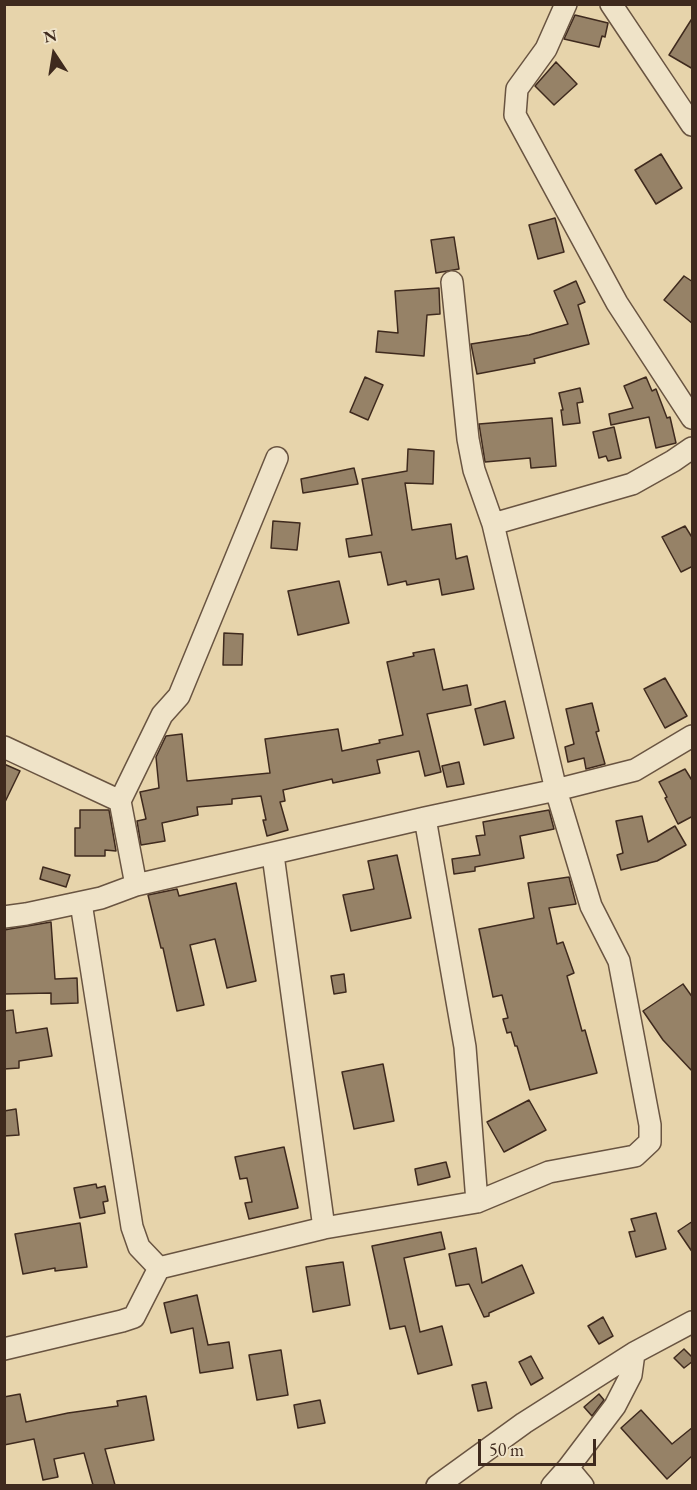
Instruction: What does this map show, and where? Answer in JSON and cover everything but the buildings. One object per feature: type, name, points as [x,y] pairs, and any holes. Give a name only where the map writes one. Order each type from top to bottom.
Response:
[{"type":"street","points":[[566,4],[546,49],[517,88],[515,115],[617,303],[693,418]]},
{"type":"street","points":[[611,4],[693,125]]},
{"type":"street","points":[[4,1349],[122,1322],[134,1317],[159,1268],[324,1228],[477,1202],[549,1172],[635,1156],[650,1142],[650,1125],[619,961],[591,906],[556,790],[493,524],[474,470],[468,439],[452,282]]},
{"type":"street","points":[[493,524],[632,484],[673,462],[693,448]]},
{"type":"street","points":[[136,885],[120,801],[162,715],[178,696],[277,458]]},
{"type":"street","points":[[4,917],[81,903],[136,885],[635,770],[693,736]]},
{"type":"street","points":[[4,747],[120,801]]},
{"type":"street","points":[[425,818],[465,1047],[477,1202]]},
{"type":"street","points":[[273,855],[324,1228]]},
{"type":"street","points":[[81,903],[132,1227],[139,1247],[159,1268]]},
{"type":"street","points":[[437,1485],[524,1424],[634,1353],[692,1322]]},
{"type":"street","points":[[552,1485],[568,1468],[615,1406],[631,1375],[634,1353]]},
{"type":"street","points":[[568,1468],[583,1485]]}]
